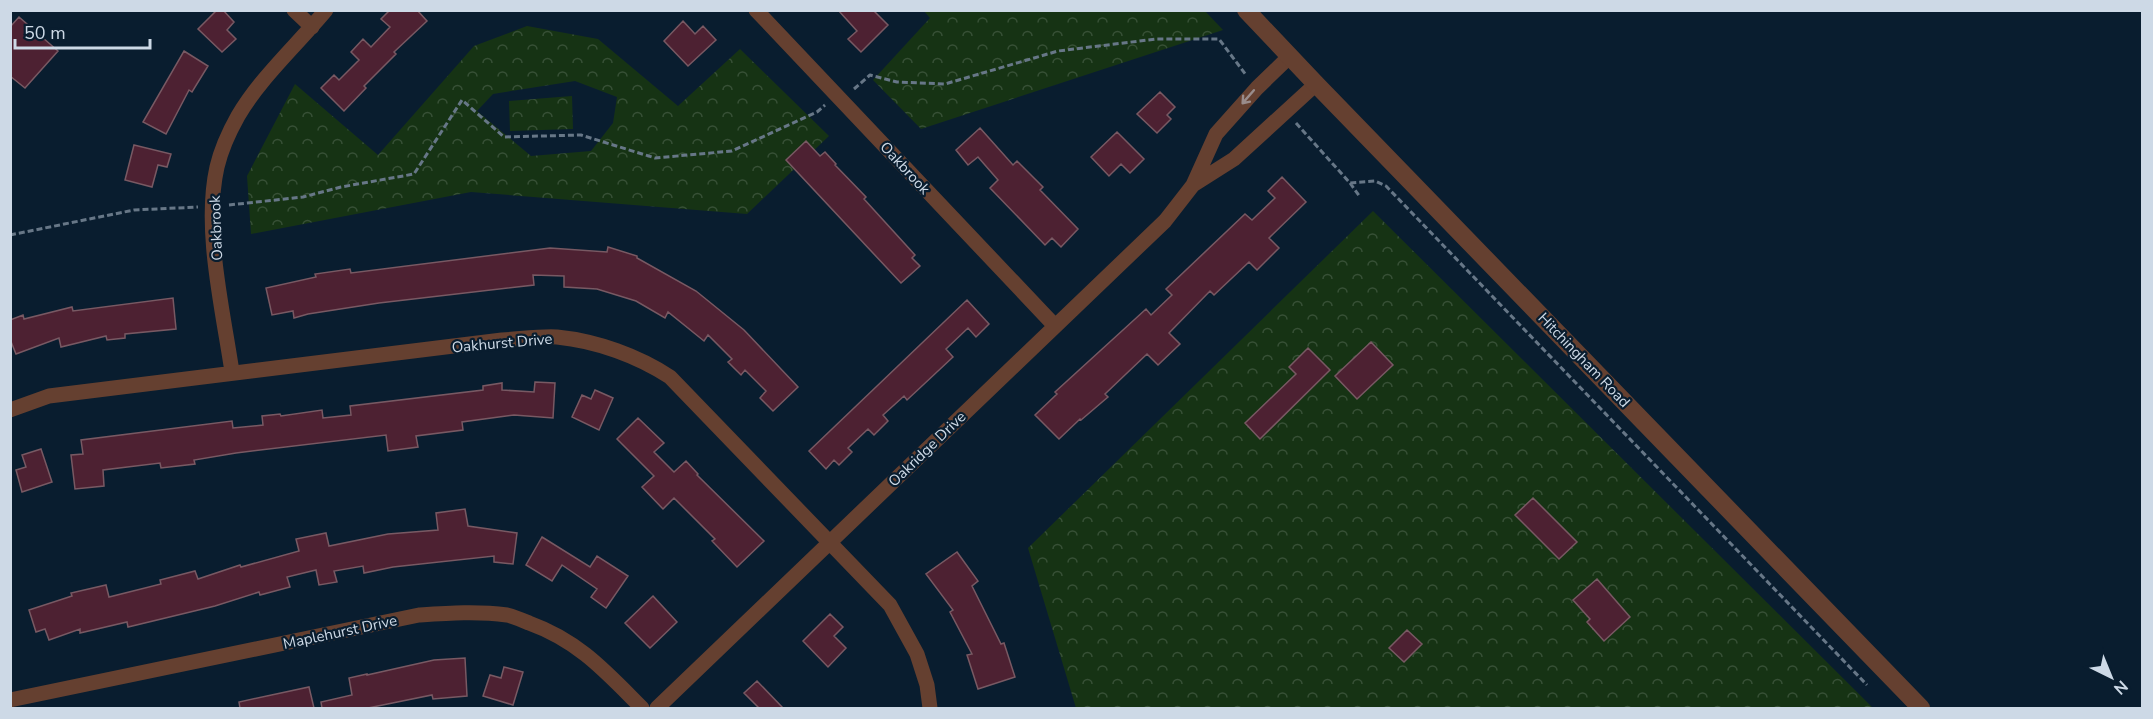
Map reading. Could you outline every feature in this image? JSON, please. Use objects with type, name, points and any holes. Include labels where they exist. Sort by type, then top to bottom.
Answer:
[{"type":"street","points":[[294,10],[312,27]]},
{"type":"street","name":"Oakbrook","points":[[232,372],[216,258],[213,206],[217,167],[239,115],[264,80],[326,10]]},
{"type":"street","name":"Oakbrook","points":[[756,10],[1055,326]]},
{"type":"street","name":"Hitchingham Road","points":[[1246,10],[1921,708]]},
{"type":"street","name":"Oakridge Drive","points":[[657,708],[1165,221],[1193,185],[1216,134],[1257,88],[1290,56]]},
{"type":"street","name":"Oakridge Drive","points":[[1193,185],[1234,159],[1316,84]]},
{"type":"street","name":"Oakhurst Drive","points":[[10,410],[49,396],[502,340],[556,337],[591,343],[651,364],[670,377],[890,605],[917,654],[927,685],[930,708]]},
{"type":"street","name":"Maplehurst Drive","points":[[10,700],[419,615],[470,612],[509,616],[541,627],[574,644],[599,665],[642,708]]},
{"type":"path","points":[[10,235],[134,210],[213,206],[303,197],[341,187],[414,174],[462,100],[504,137],[581,135],[655,158],[732,151],[817,112],[826,104],[851,92],[870,75],[897,82],[945,84],[1058,51],[1156,39],[1219,39],[1257,88]]},
{"type":"path","points":[[1284,112],[1316,144],[1360,197]]},
{"type":"path","points":[[1350,183],[1375,181],[1386,186],[1867,685]]},
{"type":"green space","points":[[924,11],[1205,11],[1223,30],[921,129],[873,80],[930,18]]},
{"type":"green space","points":[[527,26],[598,39],[678,106],[740,49],[829,136],[747,214],[471,192],[251,234],[247,176],[295,84],[378,155],[474,46]],"holes":[[[575,81],[617,97],[613,123],[591,151],[531,156],[477,111],[493,94]]]},
{"type":"green space","points":[[572,96],[573,129],[510,131],[509,101]]},
{"type":"green space","points":[[1373,211],[1873,708],[1076,708],[1028,548]]},
{"type":"building","points":[[217,10],[223,10],[234,22],[227,30],[236,39],[222,52],[198,29]]},
{"type":"building","points":[[390,10],[417,10],[427,21],[394,52],[396,54],[364,86],[366,88],[344,111],[321,88],[334,75],[339,80],[359,60],[351,52],[363,39],[371,47],[390,27],[381,19]]},
{"type":"building","points":[[838,10],[873,10],[888,25],[861,52],[848,39],[857,31]]},
{"type":"building","points":[[19,17],[58,51],[25,88],[10,76],[10,27]]},
{"type":"building","points":[[683,21],[695,34],[703,26],[716,40],[688,66],[664,41]]},
{"type":"building","points":[[184,51],[208,66],[192,92],[189,90],[166,134],[143,122]]},
{"type":"building","points":[[1160,92],[1175,107],[1167,115],[1171,119],[1157,133],[1137,114]]},
{"type":"building","points":[[980,128],[1013,165],[1017,161],[1043,187],[1040,190],[1078,229],[1061,247],[1052,238],[1045,245],[990,188],[998,180],[978,157],[968,165],[956,150]]},
{"type":"building","points":[[1117,132],[1144,159],[1130,173],[1121,164],[1109,176],[1091,157]]},
{"type":"building","points":[[806,141],[820,156],[825,152],[915,255],[912,258],[920,266],[901,283],[786,160]]},
{"type":"building","points":[[134,145],[171,154],[167,167],[158,165],[152,187],[125,180]]},
{"type":"building","points":[[1282,177],[1306,202],[1269,238],[1279,248],[1257,270],[1249,262],[1214,295],[1210,291],[1169,333],[1180,344],[1158,365],[1147,354],[1105,394],[1108,397],[1059,439],[1035,415],[1057,394],[1055,392],[1146,309],[1151,315],[1172,295],[1166,289],[1245,214],[1252,220],[1275,198],[1268,191]]},
{"type":"building","points":[[608,247],[637,256],[696,291],[744,330],[798,387],[773,411],[760,398],[766,391],[745,370],[741,375],[728,362],[732,359],[708,335],[704,341],[668,312],[665,318],[636,301],[597,289],[564,287],[564,276],[533,275],[534,285],[379,303],[294,318],[293,311],[272,315],[266,288],[316,277],[315,274],[350,269],[351,273],[550,248],[607,252]]},
{"type":"building","points":[[173,298],[176,329],[125,334],[125,338],[107,340],[106,336],[61,347],[59,338],[16,354],[10,339],[10,320],[23,315],[24,319],[72,307],[73,311]]},
{"type":"building","points":[[967,300],[989,324],[976,337],[968,328],[946,349],[953,357],[907,400],[904,396],[883,415],[888,421],[874,435],[868,429],[848,448],[852,452],[839,465],[834,460],[826,469],[809,451]]},
{"type":"building","points":[[1371,342],[1393,365],[1357,399],[1335,376]]},
{"type":"building","points":[[1308,348],[1330,370],[1260,439],[1245,423],[1296,374],[1289,367]]},
{"type":"building","points":[[535,382],[555,383],[553,418],[514,415],[462,422],[463,430],[416,436],[418,447],[388,451],[386,435],[236,453],[194,460],[195,464],[161,468],[160,463],[103,470],[104,486],[75,489],[71,455],[83,454],[81,440],[232,421],[233,428],[263,425],[262,416],[280,414],[281,416],[322,410],[323,418],[351,415],[350,406],[483,390],[483,386],[502,383],[502,390],[534,392]]},
{"type":"building","points":[[595,390],[613,398],[599,430],[572,417],[582,395],[591,399]]},
{"type":"building","points":[[638,418],[664,443],[654,452],[674,472],[686,461],[697,475],[764,541],[737,567],[712,541],[715,539],[674,498],[663,509],[642,487],[654,476],[617,439]]},
{"type":"building","points":[[41,449],[52,482],[22,492],[16,470],[26,467],[22,455]]},
{"type":"building","points":[[1533,498],[1577,542],[1559,559],[1515,515]]},
{"type":"building","points":[[465,509],[468,526],[517,533],[513,564],[494,562],[494,556],[393,567],[364,573],[363,566],[334,571],[337,582],[319,585],[316,570],[287,577],[290,587],[260,595],[259,592],[215,606],[128,627],[127,622],[80,633],[80,629],[49,640],[45,629],[36,632],[29,610],[72,596],[71,593],[106,585],[109,597],[161,584],[160,580],[195,571],[198,579],[240,565],[241,567],[299,551],[296,539],[326,533],[329,546],[388,534],[438,530],[436,513]]},
{"type":"building","points":[[542,537],[590,567],[597,556],[628,576],[606,608],[591,597],[597,589],[562,565],[552,581],[526,565]]},
{"type":"building","points":[[957,552],[978,581],[972,586],[1001,644],[1004,643],[1015,677],[978,689],[967,655],[972,654],[950,612],[953,610],[926,574]]},
{"type":"building","points":[[1597,579],[1630,617],[1604,641],[1587,622],[1590,619],[1573,600]]},
{"type":"building","points":[[653,596],[677,622],[650,648],[625,623]]},
{"type":"building","points":[[830,614],[843,627],[834,636],[846,648],[828,667],[803,641]]},
{"type":"building","points":[[1407,630],[1422,644],[1404,662],[1389,648]]},
{"type":"building","points":[[465,658],[467,696],[433,699],[432,695],[368,708],[322,708],[321,702],[352,695],[349,678],[434,660]]},
{"type":"building","points":[[504,667],[523,672],[513,705],[483,696],[490,675],[501,678]]},
{"type":"building","points":[[757,681],[783,708],[759,708],[744,693]]},
{"type":"building","points":[[309,687],[314,708],[240,708],[239,702]]}]
